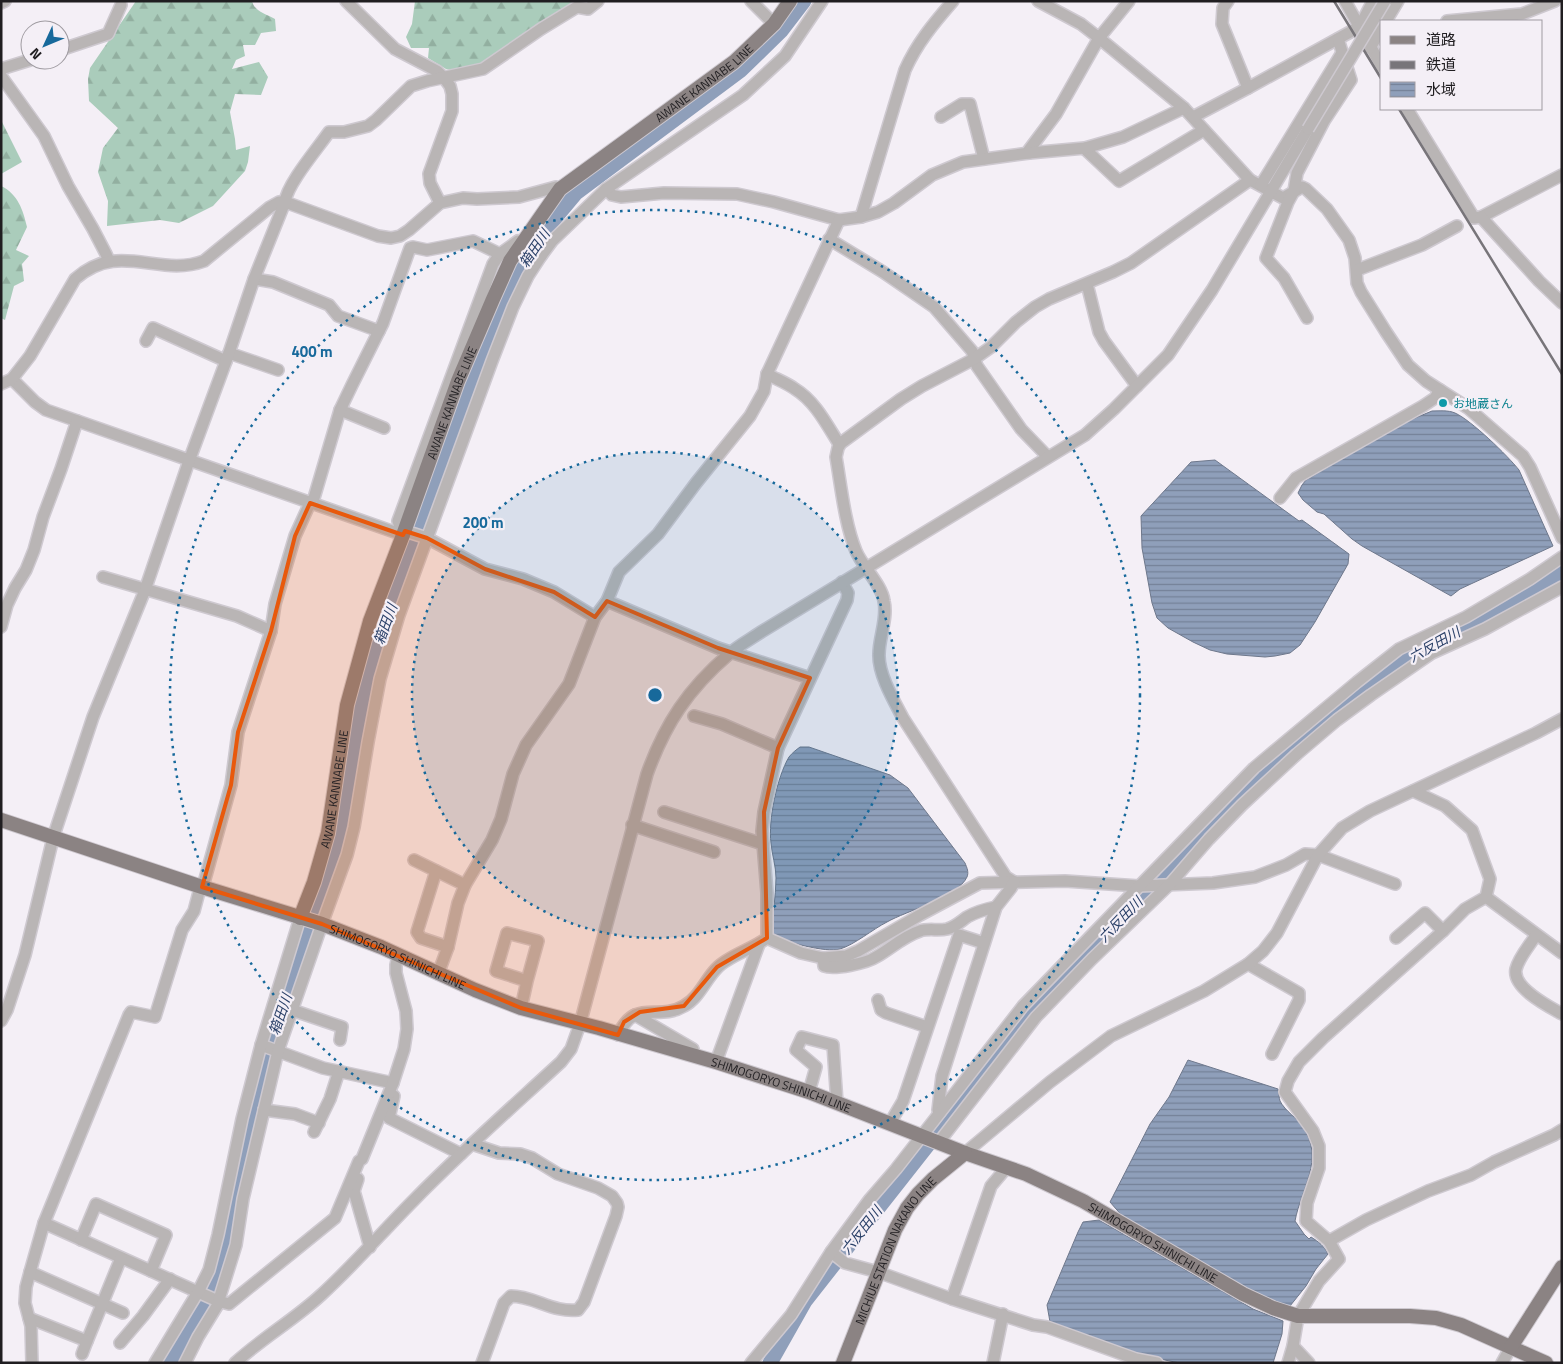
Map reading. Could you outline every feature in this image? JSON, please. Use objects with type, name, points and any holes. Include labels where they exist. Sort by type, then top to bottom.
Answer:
[{"type":"main road","name":"AWANE KANNABE LINE","points":[[311,921],[314,882],[328,833],[348,704],[370,621],[404,533],[458,381],[510,261],[560,189],[734,62],[774,24],[790,1]]},
{"type":"main road","name":"SHIMOGORYO SHINICHI LINE","points":[[1,820],[311,921],[381,947],[438,974],[521,1008],[716,1062],[809,1092],[1005,1166],[1056,1187],[1083,1201],[1243,1294],[1273,1308],[1298,1316],[1410,1316],[1436,1318],[1460,1325],[1546,1363]]},
{"type":"main road","name":"MICHIUE STATION NAKANO LINE","points":[[843,1363],[895,1230],[907,1208],[933,1178],[965,1152]]},
{"type":"main road","points":[[1511,1347],[1562,1267]]},
{"type":"street","points":[[1,3],[5,1]]},
{"type":"street","points":[[346,1],[395,49],[437,71],[444,78],[452,94],[452,110],[429,174],[430,183],[440,203]]},
{"type":"street","points":[[1,1021],[7,1010],[26,956],[53,838],[94,717],[145,590],[189,461],[286,195],[330,132],[344,132],[368,126],[411,86],[483,69],[577,7],[588,9],[598,1]]},
{"type":"street","points":[[751,1],[774,24]]},
{"type":"street","points":[[155,1363],[198,1292],[209,1270],[261,1045],[311,921],[347,855],[354,827],[380,679],[399,615],[492,361],[513,307],[528,276],[552,241],[606,189],[743,95],[785,56],[822,1]]},
{"type":"street","points":[[861,217],[910,58],[926,33],[953,1]]},
{"type":"street","points":[[1028,153],[1056,114],[1099,38],[1129,1]]},
{"type":"street","points":[[1228,1],[1223,8],[1222,24],[1248,88]]},
{"type":"street","points":[[1345,1],[1380,64]]},
{"type":"street","points":[[606,189],[612,195],[621,197],[664,193],[737,194],[839,220],[861,217],[878,212],[894,204],[932,175],[962,162],[1085,148],[1123,137],[1189,113],[1248,88],[1360,26],[1373,1]]},
{"type":"street","points":[[1014,882],[1006,877],[903,718],[890,694],[880,666],[879,655],[885,607],[884,598],[857,554],[851,539],[836,457],[840,444],[901,399],[974,359],[991,347],[1035,306],[1114,272],[1261,186],[1308,129],[1385,1]]},
{"type":"street","points":[[1387,20],[1398,1]]},
{"type":"street","points":[[1458,20],[1522,14],[1555,1]]},
{"type":"street","points":[[1042,2],[1081,24],[1189,113],[1261,186],[1283,198],[1302,187],[1327,209],[1349,240],[1355,258],[1357,283],[1386,332],[1408,364],[1426,381],[1468,408],[1523,456],[1530,467],[1562,538]]},
{"type":"street","points":[[70,47],[108,34],[121,4]]},
{"type":"street","points":[[1370,48],[1380,31]]},
{"type":"street","points":[[1307,318],[1284,278],[1266,258],[1294,191],[1297,173],[1324,121],[1351,80],[1338,39]]},
{"type":"street","points":[[235,1363],[321,1295],[414,1200],[561,1062],[571,1049],[580,1024],[647,774],[656,748],[685,699],[731,652],[842,582],[1085,435],[1114,409],[1168,355],[1212,290],[1261,186],[1342,53]]},
{"type":"street","points":[[1,70],[20,63]]},
{"type":"street","points":[[1,76],[44,136],[68,186],[109,261]]},
{"type":"street","points":[[942,117],[962,104],[970,104],[984,159]]},
{"type":"street","points":[[1409,110],[1474,218],[1481,217],[1562,175]]},
{"type":"street","points":[[1085,148],[1119,181],[1204,130]]},
{"type":"street","points":[[32,1363],[30,1326],[25,1303],[26,1287],[44,1223],[129,1015],[131,1012],[155,1017],[182,930],[194,911],[199,892],[205,880],[231,785],[238,732],[271,631],[275,604],[295,536],[314,498],[340,410],[383,323],[409,230],[440,203],[462,198],[519,197],[556,187],[560,189]]},
{"type":"street","points":[[1,384],[12,379],[30,356],[75,279],[81,274],[109,261],[129,260],[191,266],[204,261],[270,207],[279,202],[285,202],[413,247],[427,250],[473,241],[500,254]]},
{"type":"street","points":[[1481,217],[1539,281],[1562,303]]},
{"type":"street","points":[[438,974],[448,946],[458,903],[465,885],[492,840],[501,819],[513,774],[526,745],[569,684],[595,617],[606,602],[619,572],[658,534],[750,416],[764,391],[767,374],[839,220]]},
{"type":"street","points":[[1357,270],[1422,245],[1457,226]]},
{"type":"street","points":[[830,239],[934,307],[972,351],[977,366],[1021,429],[1048,457]]},
{"type":"street","points":[[404,533],[398,521],[493,264],[500,254],[518,241],[541,256]]},
{"type":"street","points":[[254,280],[273,282],[329,305],[338,316],[379,331]]},
{"type":"street","points":[[1087,284],[1099,332],[1136,386]]},
{"type":"street","points":[[146,341],[153,328],[228,357],[278,370]]},
{"type":"street","points":[[767,374],[796,389],[807,398],[840,444]]},
{"type":"street","points":[[12,379],[46,410],[310,503],[404,533],[427,538],[486,568],[523,579],[554,592],[595,617]]},
{"type":"street","points":[[1280,498],[1296,478],[1423,406],[1435,398],[1440,390]]},
{"type":"street","points":[[340,410],[384,428]]},
{"type":"street","points":[[1,626],[7,605],[26,570],[34,550],[42,517],[77,421]]},
{"type":"street","points":[[931,1139],[940,1112],[1023,1006],[1142,886],[1254,768],[1357,682],[1400,649],[1466,617],[1562,558]]},
{"type":"street","points":[[103,577],[237,616],[271,631]]},
{"type":"street","points":[[716,1062],[763,941],[767,893],[762,831],[764,812],[778,748],[847,600],[848,593],[842,582]]},
{"type":"street","points":[[751,1363],[791,1315],[831,1252],[1036,1018],[1168,884],[1242,805],[1336,720],[1371,695],[1432,654],[1485,629],[1562,587]]},
{"type":"street","points":[[606,602],[731,652],[810,678]]},
{"type":"street","points":[[694,716],[722,724],[778,748]]},
{"type":"street","points":[[965,1152],[1050,1082],[1111,1036],[1204,990],[1248,964],[1263,951],[1277,933],[1318,855],[1342,828],[1370,811],[1561,721]]},
{"type":"street","points":[[1413,791],[1444,806],[1472,830],[1490,879],[1486,898]]},
{"type":"street","points":[[664,812],[763,844]]},
{"type":"street","points":[[632,825],[714,852]]},
{"type":"street","points":[[618,1035],[624,1022],[640,1012],[672,1011],[684,1006],[700,991],[717,967],[763,941],[823,958],[846,956],[980,883],[1065,882],[1142,886],[1213,883],[1254,877],[1286,865],[1305,854],[1318,855],[1395,884]]},
{"type":"street","points":[[414,860],[465,885]]},
{"type":"street","points":[[436,871],[417,932],[421,938],[448,946]]},
{"type":"street","points":[[940,1112],[938,1110],[942,1076],[984,943],[996,907],[1012,888],[1014,882]]},
{"type":"street","points":[[1288,1363],[1298,1316],[1319,1281],[1340,1259],[1329,1241],[1306,1221],[1307,1203],[1319,1168],[1320,1146],[1313,1131],[1285,1092],[1288,1081],[1298,1062],[1323,1038],[1465,909],[1486,898]]},
{"type":"street","points":[[1486,898],[1562,953]]},
{"type":"street","points":[[823,958],[824,966],[828,968],[874,959],[919,931],[945,929],[955,926],[980,911],[996,907]]},
{"type":"street","points":[[1396,938],[1424,913],[1443,931]]},
{"type":"street","points":[[185,1363],[218,1301],[236,1245],[243,1199],[278,1051],[292,1010],[311,921]]},
{"type":"street","points":[[521,1008],[538,941],[507,933],[496,972],[527,980]]},
{"type":"street","points":[[890,1123],[904,1101],[959,935],[984,943]]},
{"type":"street","points":[[1536,935],[1518,963],[1516,978],[1528,992],[1562,1014]]},
{"type":"street","points":[[44,1223],[218,1301],[230,1304],[335,1218],[359,1161],[362,1159],[394,1080],[404,1049],[408,1022],[396,973],[398,956]]},
{"type":"street","points":[[1248,964],[1299,993],[1299,1000],[1272,1054]]},
{"type":"street","points":[[878,1000],[881,1010],[886,1014],[927,1027]]},
{"type":"street","points":[[292,1010],[342,1028],[340,1040]]},
{"type":"street","points":[[635,1015],[693,1049],[694,1056]]},
{"type":"street","points":[[809,1092],[816,1067],[796,1050],[802,1037],[833,1045],[837,1103]]},
{"type":"street","points":[[261,1045],[323,1068],[394,1080],[398,1079],[389,1118],[461,1154]]},
{"type":"street","points":[[264,1110],[295,1114],[316,1128],[330,1099],[339,1071]]},
{"type":"street","points":[[1329,1241],[1401,1203],[1471,1175],[1494,1162],[1559,1135]]},
{"type":"street","points":[[472,1144],[499,1153],[520,1154],[532,1158],[575,1182],[598,1188],[612,1196],[618,1207],[584,1302],[578,1310],[570,1311],[551,1308],[518,1296],[511,1296],[504,1303],[482,1363]]},
{"type":"street","points":[[362,1159],[364,1162],[354,1191],[370,1247]]},
{"type":"street","points":[[952,1299],[990,1186],[1002,1173],[1005,1166]]},
{"type":"street","points":[[226,1195],[243,1199]]},
{"type":"street","points":[[81,1240],[96,1204],[157,1231],[166,1235],[151,1271]]},
{"type":"street","points":[[831,1252],[845,1263],[878,1272],[952,1299],[1033,1325],[1047,1327],[1135,1361],[1157,1363]]},
{"type":"street","points":[[82,1354],[121,1258]]},
{"type":"street","points":[[30,1272],[123,1313]]},
{"type":"street","points":[[120,1343],[143,1316],[170,1278]]},
{"type":"street","points":[[993,1363],[1003,1314]]},
{"type":"street","points":[[29,1318],[87,1341]]},
{"type":"street","points":[[1293,1346],[1309,1363]]},
{"type":"street","points":[[1502,1363],[1511,1347]]},
{"type":"highlighted area","points":[[310,503],[403,535],[405,531],[427,538],[485,569],[554,592],[595,617],[607,601],[718,648],[810,678],[778,748],[764,812],[767,938],[717,967],[684,1006],[640,1012],[624,1022],[618,1035],[521,1008],[322,924],[202,887],[231,785],[238,732],[271,631],[295,536]]},
{"type":"green space","points":[[136,1],[252,1],[258,10],[275,19],[276,31],[261,33],[255,45],[243,45],[245,56],[236,60],[232,69],[259,62],[268,77],[261,95],[235,94],[230,112],[236,150],[250,146],[245,171],[213,206],[179,223],[160,220],[107,226],[108,201],[98,172],[103,148],[118,128],[89,101],[88,79],[90,68]]},
{"type":"green space","points":[[415,1],[578,1],[481,66],[456,71],[446,69],[428,58],[429,48],[411,48],[406,37],[412,24]]},
{"type":"green space","points":[[1,120],[22,162],[1,174]]},
{"type":"green space","points":[[1,186],[12,193],[21,209],[27,227],[16,250],[29,256],[22,264],[24,281],[14,286],[5,320],[1,318]]},
{"type":"water","points":[[1432,411],[1450,411],[1462,417],[1489,439],[1514,464],[1519,470],[1553,546],[1460,589],[1451,596],[1362,546],[1324,514],[1317,512],[1298,493],[1306,480],[1403,423]]},
{"type":"water","points":[[1215,460],[1299,521],[1302,520],[1349,554],[1348,564],[1315,622],[1300,645],[1290,653],[1265,657],[1227,654],[1210,650],[1168,628],[1157,618],[1152,603],[1142,548],[1141,516],[1191,462]]},
{"type":"water","points":[[800,747],[809,747],[890,775],[908,788],[965,863],[968,875],[962,884],[943,897],[887,922],[840,949],[834,950],[806,946],[772,935],[776,878],[770,834],[772,811],[777,787],[785,766],[790,756]]},
{"type":"water","points":[[1188,1060],[1278,1089],[1282,1105],[1303,1127],[1309,1139],[1312,1163],[1295,1221],[1309,1239],[1311,1237],[1319,1242],[1328,1254],[1290,1306],[1272,1302],[1123,1217],[1110,1202],[1150,1124],[1169,1097]]},
{"type":"water","points":[[1099,1220],[1253,1309],[1283,1321],[1282,1334],[1273,1363],[1180,1363],[1134,1354],[1050,1322],[1047,1305],[1078,1232],[1083,1222]]},
{"type":"waterway","name":"箱田川","points":[[169,1363],[205,1303],[222,1265],[271,1041],[344,822],[361,710],[375,650],[506,291],[535,242],[576,193],[741,70],[781,31],[804,1]]},
{"type":"waterway","name":"六反田川","points":[[770,1363],[805,1301],[1023,1024],[1109,930],[1276,758],[1420,648],[1486,616],[1562,572]]},
{"type":"railway","points":[[1334,1],[1380,77]]},
{"type":"railway","points":[[1400,110],[1562,374]]},
{"type":"place","name":"お地蔵さん","points":[[1443,403]]}]
